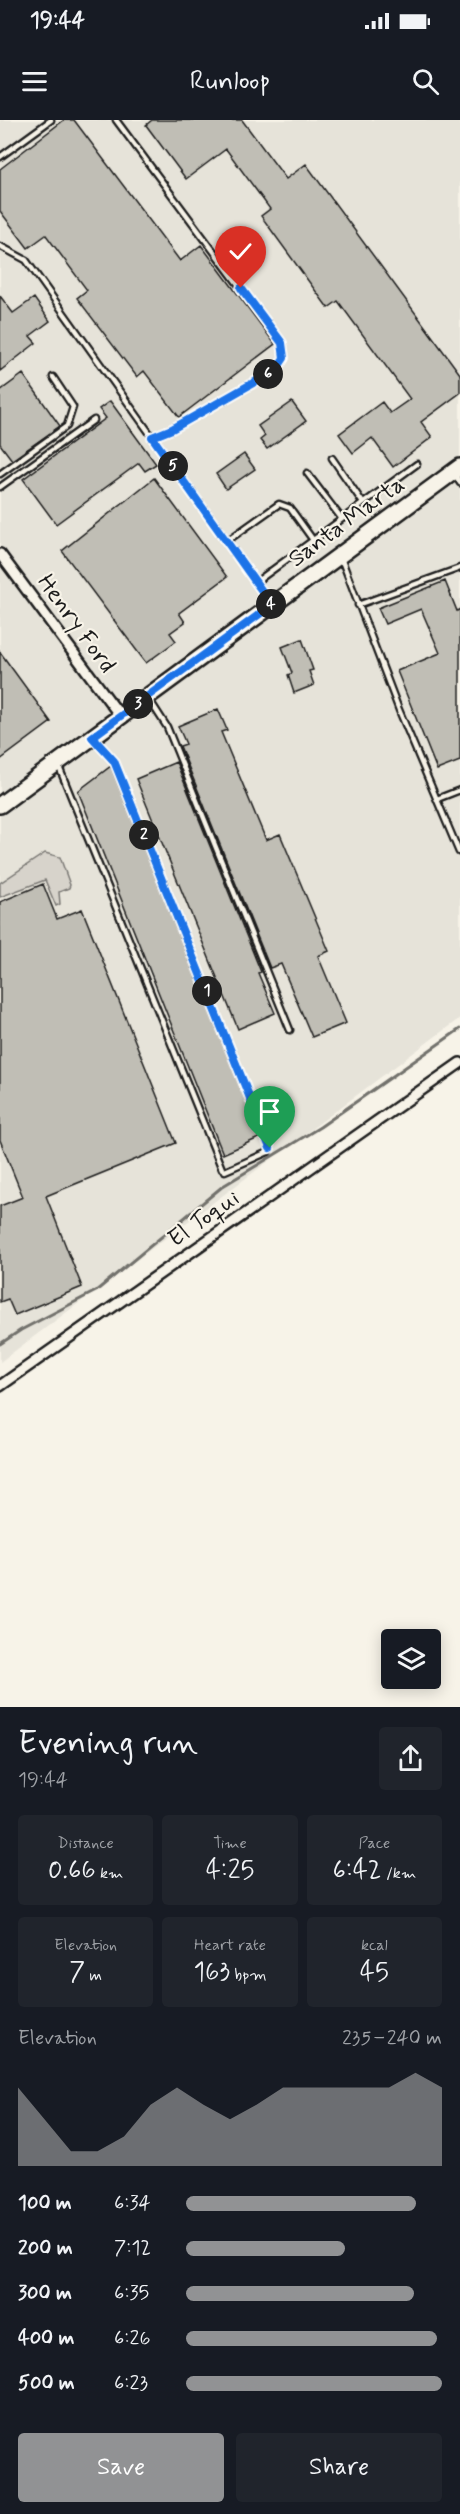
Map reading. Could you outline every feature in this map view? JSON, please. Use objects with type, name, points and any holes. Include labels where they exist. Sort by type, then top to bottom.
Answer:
[{"type":"main road","name":"Santa Marta","points":[[0,805],[341,555],[458,474]]},
{"type":"street","name":"Henry Ford","points":[[0,554],[121,717]]},
{"type":"street","name":"El Toqui","points":[[0,1386],[460,1063]]},
{"type":"lane","points":[[0,157],[51,120]]},
{"type":"lane","points":[[116,120],[282,343],[284,358],[276,370],[172,429],[152,437]]},
{"type":"lane","points":[[0,246],[26,261],[272,605]]},
{"type":"lane","points":[[0,474],[68,426],[73,408],[53,377]]},
{"type":"lane","points":[[0,487],[94,420]]},
{"type":"lane","points":[[332,458],[363,503]]},
{"type":"lane","points":[[256,582],[417,464]]},
{"type":"lane","points":[[308,473],[342,519]]},
{"type":"lane","points":[[227,541],[279,504],[290,508],[313,540]]},
{"type":"lane","points":[[341,555],[358,605],[459,852]]},
{"type":"lane","points":[[358,605],[460,568]]},
{"type":"lane","points":[[148,697],[167,727],[290,1030]]},
{"type":"lane","points":[[58,763],[222,1169],[225,1172],[268,1152],[270,1148],[114,761],[92,737]]},
{"type":"lane","points":[[437,799],[460,790]]},
{"type":"shaded area","points":[[0,120],[460,120],[460,1018],[0,1362]]},
{"type":"shaded area","points":[[45,853],[60,857],[70,885],[69,888],[59,892],[60,904],[56,906],[45,880],[0,897],[0,883]]},
{"type":"building","points":[[64,120],[74,120],[180,261],[201,245],[275,344],[179,417],[144,371],[137,377],[77,298],[87,290],[46,235],[28,248],[0,211],[0,169]]},
{"type":"building","points":[[152,120],[242,120],[286,179],[306,164],[460,374],[460,393],[421,422],[432,437],[393,467],[372,438],[353,453],[339,434],[382,402],[390,413],[410,399],[338,301],[328,308],[261,216],[270,209],[226,149],[186,179],[146,125]]},
{"type":"building","points":[[0,296],[13,313],[34,298],[50,321],[30,336],[36,343],[0,371]]},
{"type":"building","points":[[23,374],[60,426],[12,460],[0,444],[0,391]]},
{"type":"building","points":[[110,401],[156,464],[145,471],[139,463],[56,524],[23,479],[106,418],[99,409]]},
{"type":"building","points":[[292,402],[306,421],[267,449],[260,440],[265,436],[258,426]]},
{"type":"building","points":[[244,454],[255,469],[226,489],[216,474]]},
{"type":"building","points":[[154,478],[227,577],[179,613],[185,622],[170,633],[176,641],[146,663],[62,551]]},
{"type":"building","points":[[445,581],[457,611],[460,609],[460,761],[437,770],[397,671],[440,653],[421,609],[385,624],[378,608]]},
{"type":"building","points":[[302,639],[313,670],[309,671],[314,685],[294,693],[288,675],[292,673],[282,647]]},
{"type":"building","points":[[0,652],[51,722],[0,760]]},
{"type":"building","points":[[218,709],[227,730],[221,732],[266,840],[280,834],[329,951],[318,956],[346,1023],[312,1037],[281,964],[270,968],[180,746],[186,744],[178,726]]},
{"type":"building","points":[[176,762],[261,972],[258,973],[275,1013],[238,1029],[136,779]]},
{"type":"building","points":[[111,766],[261,1137],[223,1154],[78,791]]},
{"type":"building","points":[[43,884],[57,919],[82,909],[176,1143],[46,1196],[82,1287],[15,1315],[8,1299],[0,1302],[0,1206],[23,1197],[0,1140],[0,902]]},
{"type":"waterway","points":[[0,1344],[21,1330],[96,1291],[223,1186],[320,1127],[460,1029]]},
{"type":"route","points":[[241,288],[282,343],[284,358],[276,370],[172,429],[152,437],[272,605],[92,737],[114,761],[270,1148]]}]
